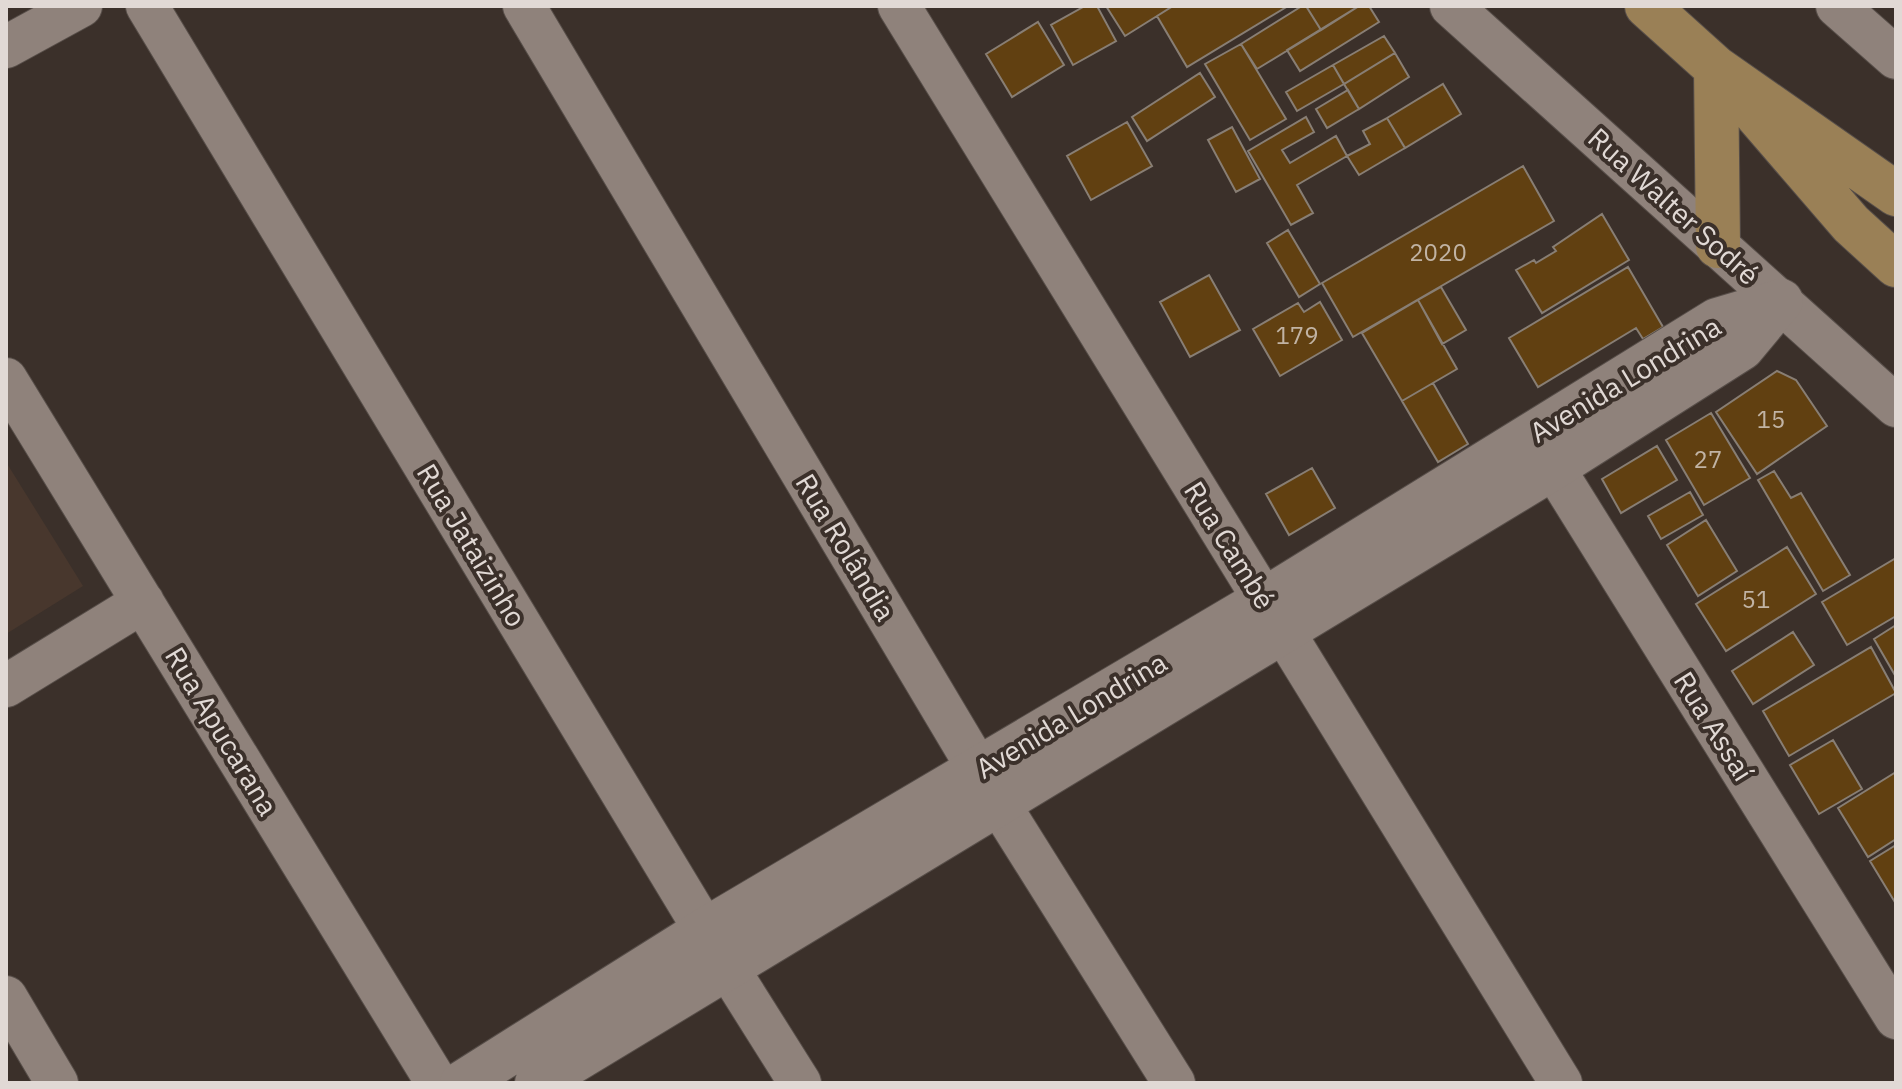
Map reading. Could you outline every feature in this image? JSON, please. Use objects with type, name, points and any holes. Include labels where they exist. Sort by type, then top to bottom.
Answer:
[{"type":"main road","points":[[1647,6],[1716,68],[1896,194]]},
{"type":"main road","points":[[1716,68],[1718,246]]},
{"type":"main road","points":[[1716,68],[1851,224],[1896,265]]},
{"type":"street","points":[[6,47],[81,6]]},
{"type":"street","name":"Rua Jataizinho","points":[[147,6],[800,1083]]},
{"type":"street","name":"Rua Rolândia","points":[[524,6],[989,787],[1174,1083]]},
{"type":"street","name":"Rua Cambé","points":[[899,6],[1561,1083]]},
{"type":"street","name":"Rua Walter Sodré","points":[[1451,6],[1896,406]]},
{"type":"street","points":[[1837,6],[1896,58]]},
{"type":"street","name":"Avenida Londrina","points":[[537,1083],[727,967],[989,787],[1543,451],[1717,320],[1781,301]]},
{"type":"street","name":"Rua Apucarana","points":[[6,379],[437,1083]]},
{"type":"street","name":"Rua Assaí","points":[[1543,451],[1896,1018]]},
{"type":"street","points":[[6,686],[143,602]]},
{"type":"street","name":"Avenida Londrina","points":[[462,1083],[705,930],[989,787]]},
{"type":"street","points":[[6,997],[57,1083]]},
{"type":"shaded area","points":[[6,462],[83,586],[6,634]]},
{"type":"building","points":[[1085,6],[1097,6],[1116,41],[1073,65],[1051,25]]},
{"type":"building","points":[[1106,6],[1173,6],[1125,36]]},
{"type":"building","points":[[1173,6],[1288,6],[1187,67],[1157,16]]},
{"type":"building","points":[[1306,6],[1321,30],[1257,69],[1241,44]]},
{"type":"building","points":[[1306,6],[1359,6],[1321,30]]},
{"type":"building","points":[[1359,6],[1369,6],[1379,22],[1300,71],[1287,50]]},
{"type":"building","points":[[1038,22],[1064,65],[1012,97],[986,54]]},
{"type":"building","points":[[1384,36],[1395,53],[1344,84],[1333,65]]},
{"type":"building","points":[[1241,44],[1286,119],[1250,140],[1205,64]]},
{"type":"building","points":[[1395,53],[1409,77],[1359,109],[1344,84]]},
{"type":"building","points":[[1333,65],[1344,84],[1297,111],[1286,92]]},
{"type":"building","points":[[1200,73],[1215,97],[1147,141],[1132,117]]},
{"type":"building","points":[[1443,84],[1461,114],[1405,148],[1387,118]]},
{"type":"building","points":[[1348,90],[1359,109],[1327,128],[1316,109]]},
{"type":"building","points":[[1306,117],[1314,132],[1282,150],[1290,163],[1336,136],[1347,156],[1297,185],[1313,213],[1291,225],[1248,151]]},
{"type":"building","points":[[1387,118],[1405,148],[1359,175],[1347,156],[1370,144],[1363,131]]},
{"type":"building","points":[[1127,122],[1152,166],[1091,200],[1067,156]]},
{"type":"building","points":[[1232,127],[1260,179],[1236,192],[1208,140]]},
{"type":"building","points":[[1523,166],[1554,221],[1353,337],[1322,283]]},
{"type":"building","points":[[1602,214],[1629,260],[1542,313],[1516,270],[1556,251],[1553,247]]},
{"type":"building","points":[[1288,230],[1320,284],[1299,297],[1267,243]]},
{"type":"building","points":[[1628,267],[1663,327],[1643,339],[1636,328],[1538,387],[1509,338]]},
{"type":"building","points":[[1209,275],[1240,330],[1190,357],[1160,302]]},
{"type":"building","points":[[1441,287],[1466,330],[1442,344],[1418,300]]},
{"type":"building","points":[[1418,300],[1457,369],[1402,401],[1362,333]]},
{"type":"building","points":[[1320,302],[1342,340],[1280,376],[1253,329],[1298,303],[1304,312]]},
{"type":"building","points":[[1777,371],[1796,380],[1827,426],[1757,474],[1716,412]]},
{"type":"building","points":[[1433,383],[1468,444],[1438,462],[1402,401]]},
{"type":"building","points":[[1711,413],[1750,478],[1704,505],[1666,440]]},
{"type":"building","points":[[1657,446],[1677,480],[1621,513],[1602,479]]},
{"type":"building","points":[[1312,468],[1335,508],[1289,535],[1266,494]]},
{"type":"building","points":[[1774,471],[1791,498],[1801,493],[1850,575],[1823,591],[1758,480]]},
{"type":"building","points":[[1690,492],[1703,515],[1661,539],[1648,516]]},
{"type":"building","points":[[1706,520],[1737,571],[1698,596],[1667,545]]},
{"type":"building","points":[[1787,547],[1816,594],[1726,651],[1696,604]]},
{"type":"building","points":[[1896,558],[1896,616],[1847,645],[1822,602]]},
{"type":"building","points":[[1896,625],[1896,677],[1874,639]]},
{"type":"building","points":[[1793,632],[1814,665],[1753,704],[1732,671]]},
{"type":"building","points":[[1871,647],[1896,693],[1789,756],[1763,711]]},
{"type":"building","points":[[1833,740],[1862,789],[1819,814],[1790,765]]},
{"type":"building","points":[[1896,772],[1896,839],[1868,857],[1838,808]]},
{"type":"building","points":[[1896,845],[1896,904],[1870,861]]}]
